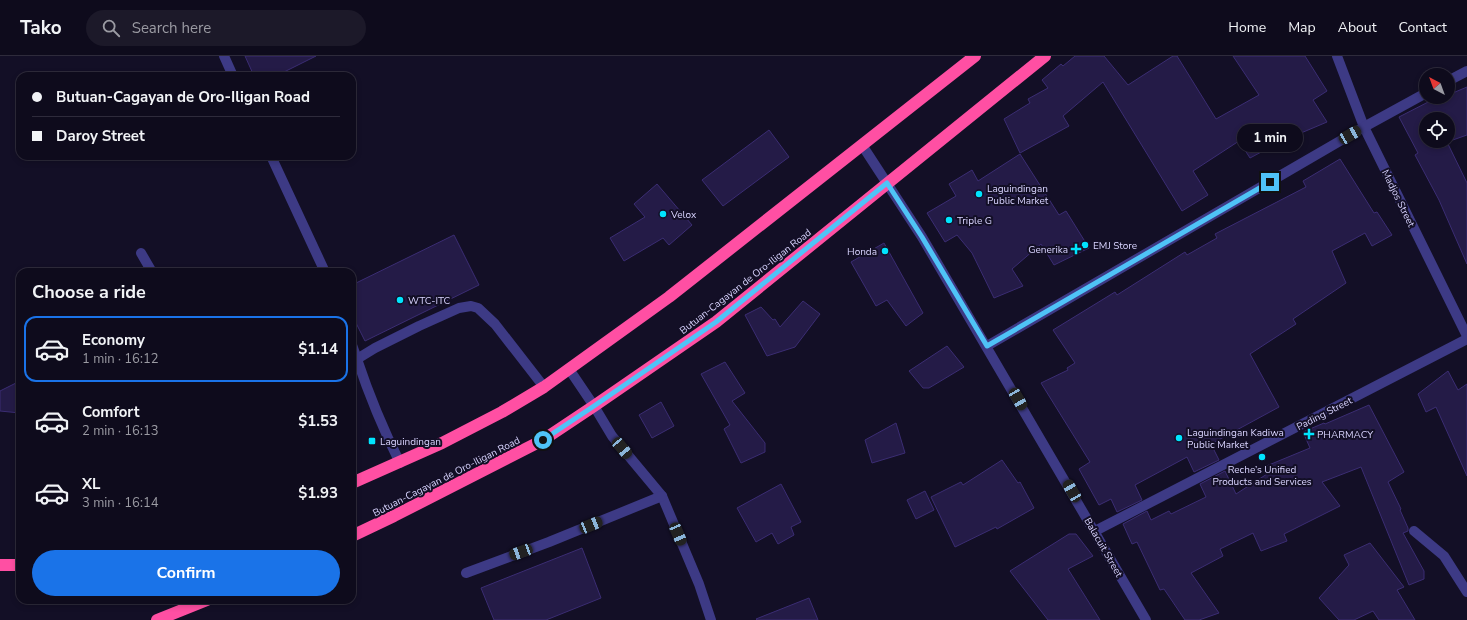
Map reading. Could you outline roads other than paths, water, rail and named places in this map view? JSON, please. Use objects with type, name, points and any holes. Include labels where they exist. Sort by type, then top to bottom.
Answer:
[{"type":"highway","points":[[356,481],[400,463],[502,412],[569,370],[669,297],[975,56]]},
{"type":"highway","name":"Butuan-Cagayan de Oro-Iligan Road","points":[[356,534],[543,440],[716,322],[1045,56]]},
{"type":"highway","points":[[0,565],[16,565]]},
{"type":"highway","points":[[157,620],[197,604]]},
{"type":"street","points":[[224,56],[231,72]]},
{"type":"street","name":"Madjos Street","points":[[1337,56],[1364,127],[1467,338]]},
{"type":"street","points":[[1455,77],[1467,71]]},
{"type":"street","points":[[987,346],[1364,127],[1419,97]]},
{"type":"street","name":"Balacuit Street","points":[[862,145],[922,237],[1146,620]]},
{"type":"street","points":[[272,160],[323,268]]},
{"type":"street","points":[[141,253],[150,268]]},
{"type":"street","points":[[400,463],[386,435],[357,359],[419,326],[460,308],[471,306],[478,308],[491,319],[544,387]]},
{"type":"street","name":"Pading Street","points":[[1095,531],[1467,338]]},
{"type":"street","points":[[569,370],[594,406],[612,436],[662,496],[699,584],[711,620]]},
{"type":"street","points":[[466,573],[549,542],[662,496]]},
{"type":"street","points":[[1414,531],[1444,556],[1467,592]]},
{"type":"place","name":"Laguindingan Public Market","points":[[979,194]]},
{"type":"place","name":"Velox","points":[[663,214]]},
{"type":"place","name":"Triple G","points":[[949,220]]},
{"type":"place","name":"EMJ Store","points":[[1085,245]]},
{"type":"place","name":"Generika","points":[[1076,249]]},
{"type":"place","name":"Honda","points":[[885,251]]},
{"type":"place","name":"WTC-ITC","points":[[400,300]]},
{"type":"place","name":"PHARMACY","points":[[1309,434]]},
{"type":"place","name":"Laguindingan Kadiwa Public Market","points":[[1179,438]]},
{"type":"place","name":"Laguindingan","points":[[372,441]]},
{"type":"place","name":"Reche’s Unified Products and Services","points":[[1262,457]]}]
